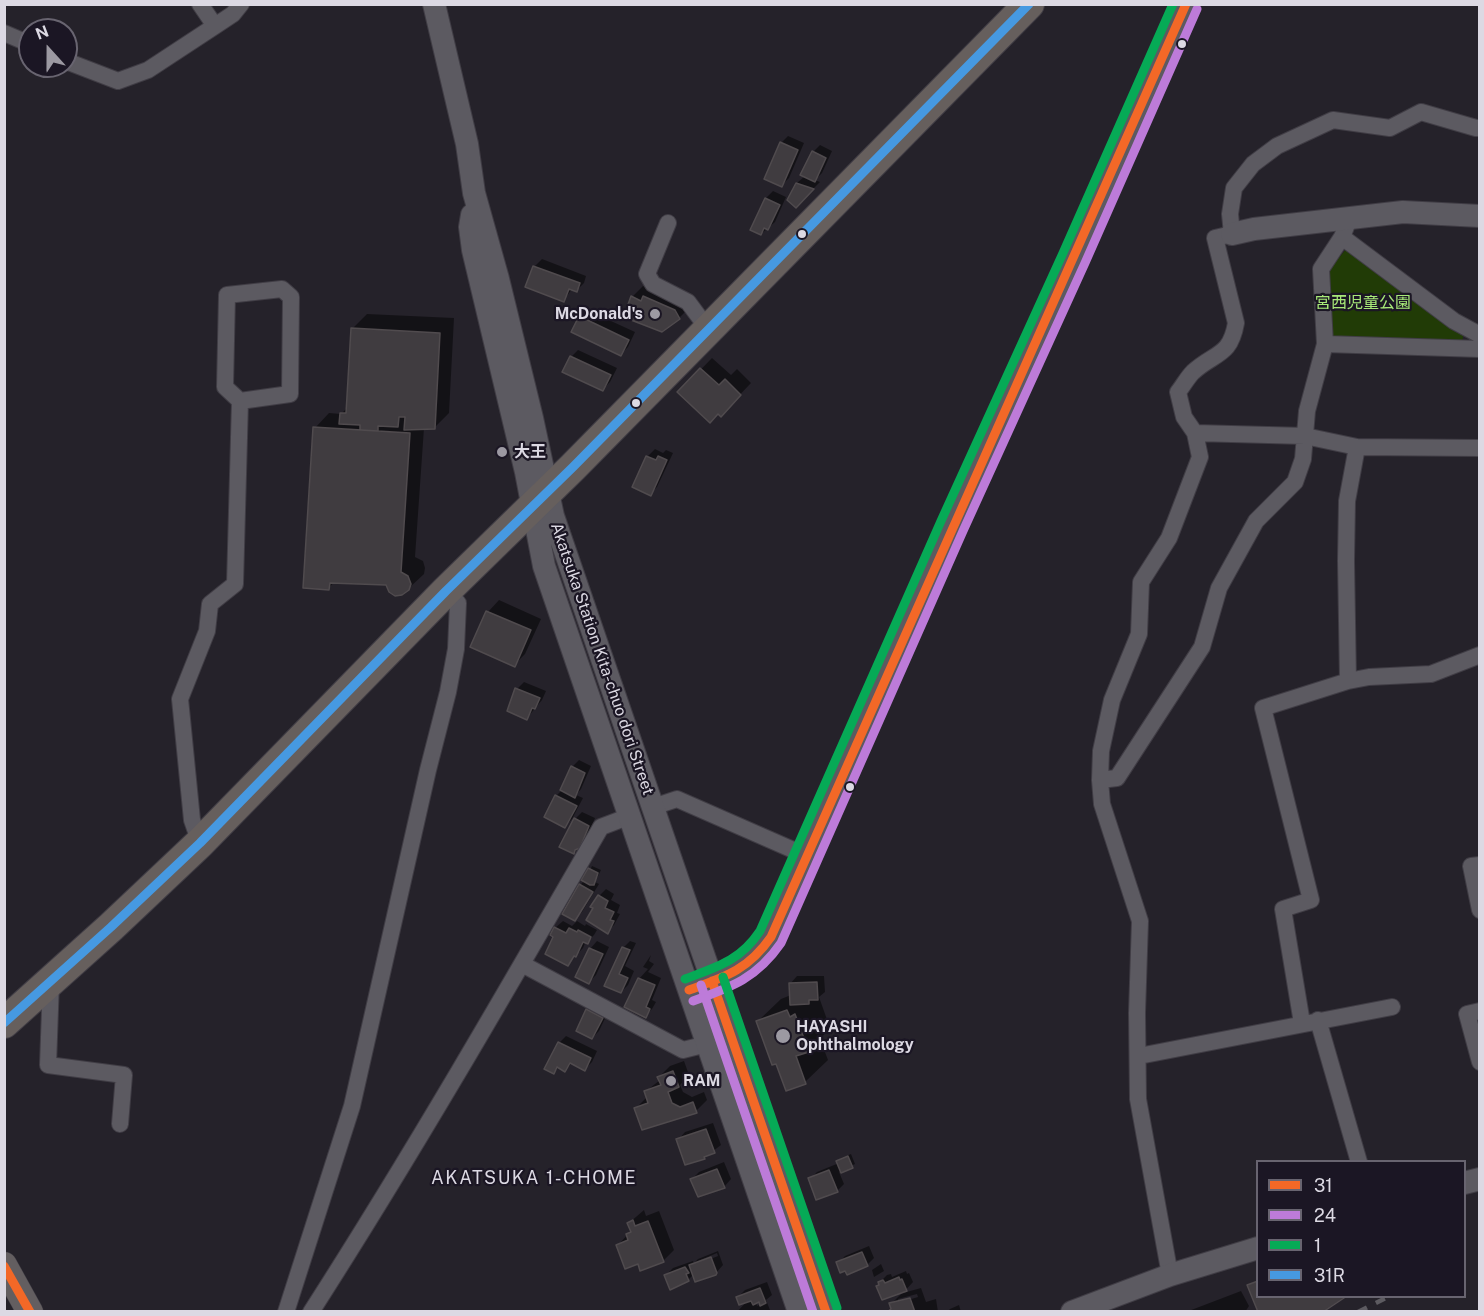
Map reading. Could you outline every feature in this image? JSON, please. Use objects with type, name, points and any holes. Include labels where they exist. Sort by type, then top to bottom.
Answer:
[{"type":"highway","points":[[4,1023],[200,843],[446,591],[1029,4]]},
{"type":"main road","points":[[4,1265],[30,1311]]},
{"type":"street","points":[[200,4],[215,26]]},
{"type":"street","points":[[78,66],[118,81],[148,70],[233,14],[241,4]]},
{"type":"street","name":"Akatsuka Station Kita-chuo dori Street","points":[[434,4],[467,144],[474,194],[471,226],[472,250],[539,499],[544,566],[799,1311]]},
{"type":"street","points":[[689,990],[742,970],[762,953],[771,937],[1186,4]]},
{"type":"street","points":[[4,33],[18,39]]},
{"type":"street","points":[[1232,234],[1230,214],[1234,188],[1253,164],[1277,146],[1333,120],[1389,128],[1421,112],[1479,128]]},
{"type":"street","points":[[1170,1275],[1138,1099],[1137,1012],[1140,921],[1102,804],[1101,751],[1112,700],[1139,634],[1141,582],[1169,538],[1200,457],[1195,433],[1184,417],[1178,392],[1193,372],[1225,350],[1234,336],[1236,322],[1215,238],[1254,229],[1345,228],[1403,212],[1479,216]]},
{"type":"street","points":[[668,223],[647,274],[653,284],[688,302],[708,329]]},
{"type":"street","points":[[1345,228],[1454,321],[1479,335]]},
{"type":"street","points":[[1100,780],[1117,778],[1202,647],[1220,588],[1256,521],[1295,482],[1303,459],[1307,411],[1325,344],[1321,269],[1345,228]]},
{"type":"street","points":[[282,289],[291,297],[290,394],[240,400],[225,387],[228,295],[282,289]]},
{"type":"street","points":[[1325,344],[1479,349]]},
{"type":"street","points":[[200,843],[192,820],[180,699],[207,631],[210,604],[235,584],[240,400]]},
{"type":"street","points":[[1195,433],[1305,436],[1357,447],[1479,448]]},
{"type":"street","points":[[1348,681],[1347,501],[1357,447]]},
{"type":"street","name":"Akatsuka Station Kita-chuo dori Street","points":[[539,499],[560,538],[826,1311]]},
{"type":"street","points":[[286,1311],[352,1106],[428,770],[448,692],[456,649],[458,603],[446,591]]},
{"type":"street","points":[[1359,1160],[1310,1022],[1283,909],[1311,900],[1263,708],[1348,681],[1369,677],[1431,674],[1479,655]]},
{"type":"street","points":[[607,749],[632,742]]},
{"type":"street","points":[[653,807],[677,799],[807,855]]},
{"type":"street","points":[[310,1311],[382,1200],[601,826],[630,816]]},
{"type":"street","points":[[1479,865],[1471,866],[1479,910]]},
{"type":"street","points":[[522,964],[683,1050],[707,1044]]},
{"type":"street","points":[[51,982],[48,1065],[124,1076],[120,1124]]},
{"type":"street","points":[[1139,1056],[1392,1007]]},
{"type":"street","points":[[1479,1011],[1467,1014],[1479,1062]]},
{"type":"street","points":[[1072,1311],[1170,1275],[1256,1248]]},
{"type":"green space","name":"宮西児童公園","points":[[1347,248],[1464,331],[1462,343],[1330,336],[1328,271]]},
{"type":"building","points":[[780,142],[798,150],[782,187],[764,179]]},
{"type":"building","points":[[812,151],[826,158],[815,182],[800,175]]},
{"type":"building","points":[[796,183],[814,189],[796,208],[787,200]]},
{"type":"building","points":[[765,198],[780,205],[768,230],[764,228],[761,235],[750,230]]},
{"type":"building","points":[[533,266],[580,283],[577,292],[569,289],[564,302],[525,287]]},
{"type":"building","points":[[631,296],[641,301],[643,296],[675,310],[680,319],[662,332],[631,320],[632,315],[625,313]]},
{"type":"building","points":[[579,316],[629,340],[621,356],[571,332]]},
{"type":"building","points":[[351,328],[440,333],[435,429],[404,430],[405,417],[399,417],[398,427],[378,426],[378,431],[360,430],[360,425],[339,424],[340,413],[346,413]]},
{"type":"building","points":[[570,356],[611,375],[603,391],[562,372]]},
{"type":"building","points":[[700,368],[719,385],[725,379],[741,395],[721,417],[718,414],[710,423],[677,392]]},
{"type":"building","points":[[313,427],[410,433],[401,572],[408,576],[411,584],[409,590],[402,595],[395,596],[389,592],[386,585],[330,583],[329,590],[303,588]]},
{"type":"building","points":[[646,456],[656,460],[658,456],[667,460],[651,496],[632,487]]},
{"type":"building","points":[[486,611],[531,630],[515,667],[470,647]]},
{"type":"building","points":[[515,688],[540,698],[535,709],[532,708],[527,720],[507,711]]},
{"type":"building","points":[[571,766],[585,773],[575,798],[560,790]]},
{"type":"building","points":[[555,795],[577,806],[565,828],[544,817]]},
{"type":"building","points":[[574,818],[589,826],[580,848],[575,850],[574,854],[559,847]]},
{"type":"building","points":[[588,868],[598,873],[594,885],[581,880]]},
{"type":"building","points":[[579,884],[593,892],[575,921],[562,914]]},
{"type":"building","points":[[598,895],[608,901],[605,908],[614,912],[610,920],[614,921],[608,934],[586,920],[593,908],[590,907]]},
{"type":"building","points":[[554,927],[566,933],[569,928],[577,932],[578,930],[591,937],[588,944],[583,942],[576,957],[574,956],[568,966],[545,954],[553,937],[550,935]]},
{"type":"building","points":[[622,947],[630,950],[619,974],[628,978],[621,993],[604,986]]},
{"type":"building","points":[[589,948],[603,954],[589,984],[575,977]]},
{"type":"building","points":[[638,978],[655,985],[646,1007],[650,1009],[646,1018],[624,1007]]},
{"type":"building","points":[[817,982],[818,1000],[809,1000],[809,1004],[790,1005],[789,983]]},
{"type":"building","points":[[586,1009],[603,1018],[592,1039],[576,1031]]},
{"type":"building","name":"HAYASHI Ophthalmology","points":[[787,1010],[790,1017],[795,1014],[809,1052],[796,1056],[806,1084],[786,1091],[776,1064],[772,1065],[756,1021]]},
{"type":"building","points":[[558,1042],[591,1058],[585,1071],[570,1063],[565,1072],[557,1067],[554,1074],[544,1069]]},
{"type":"building","points":[[673,1071],[679,1087],[668,1092],[672,1103],[680,1107],[693,1102],[697,1113],[642,1130],[634,1108],[648,1103],[644,1091],[661,1085],[657,1077]]},
{"type":"building","points":[[706,1129],[715,1153],[704,1157],[705,1159],[685,1165],[676,1139]]},
{"type":"building","points":[[848,1156],[853,1168],[841,1173],[836,1161]]},
{"type":"building","points":[[717,1169],[725,1188],[698,1197],[690,1179]]},
{"type":"building","points":[[829,1170],[838,1192],[816,1200],[808,1178]]},
{"type":"building","points":[[633,1220],[635,1226],[648,1221],[664,1262],[640,1271],[638,1264],[625,1269],[616,1245],[628,1240],[626,1234],[631,1232],[627,1223]]},
{"type":"building","points":[[862,1252],[868,1266],[847,1275],[845,1271],[840,1273],[836,1262]]},
{"type":"building","points":[[711,1257],[716,1275],[695,1282],[689,1265]]},
{"type":"building","points":[[685,1267],[689,1273],[686,1274],[689,1281],[670,1290],[664,1275]]},
{"type":"building","points":[[899,1277],[907,1291],[882,1300],[876,1286],[879,1285],[878,1282],[883,1280],[885,1283]]},
{"type":"building","points":[[1256,1282],[1256,1298],[1344,1298],[1323,1312],[1258,1312],[1247,1285]]},
{"type":"building","points":[[760,1288],[766,1303],[760,1306],[759,1302],[753,1305],[751,1301],[739,1305],[736,1297]]},
{"type":"building","points":[[910,1298],[915,1312],[887,1312],[891,1309],[889,1303]]},
{"type":"railway","points":[[1358,1312],[1386,1298]]},
{"type":"transit line","name":"31R","points":[[4,1023],[200,843],[446,591],[573,467],[1029,4]]},
{"type":"transit line","name":"1","points":[[685,979],[727,962],[744,949],[760,931],[1173,4]]},
{"type":"transit line","name":"31","points":[[689,990],[735,971],[754,957],[771,937],[1186,4]]},
{"type":"transit line","name":"24","points":[[693,1001],[743,980],[763,965],[781,943],[1197,9]]},
{"type":"transit line","name":"1","points":[[723,977],[837,1308]]},
{"type":"transit line","name":"31","points":[[712,981],[826,1312]]},
{"type":"transit line","name":"24","points":[[701,985],[813,1312]]},
{"type":"transit line","name":"31","points":[[4,1266],[30,1312]]},
{"type":"place","name":"McDonald's","points":[[655,314]]},
{"type":"place","name":"大王","points":[[502,452]]},
{"type":"place","name":"HAYASHI Ophthalmology","points":[[783,1036]]},
{"type":"place","name":"RAM","points":[[671,1081]]},
{"type":"district","name":"AKATSUKA 1-CHOME","points":[[534,1178]]}]
